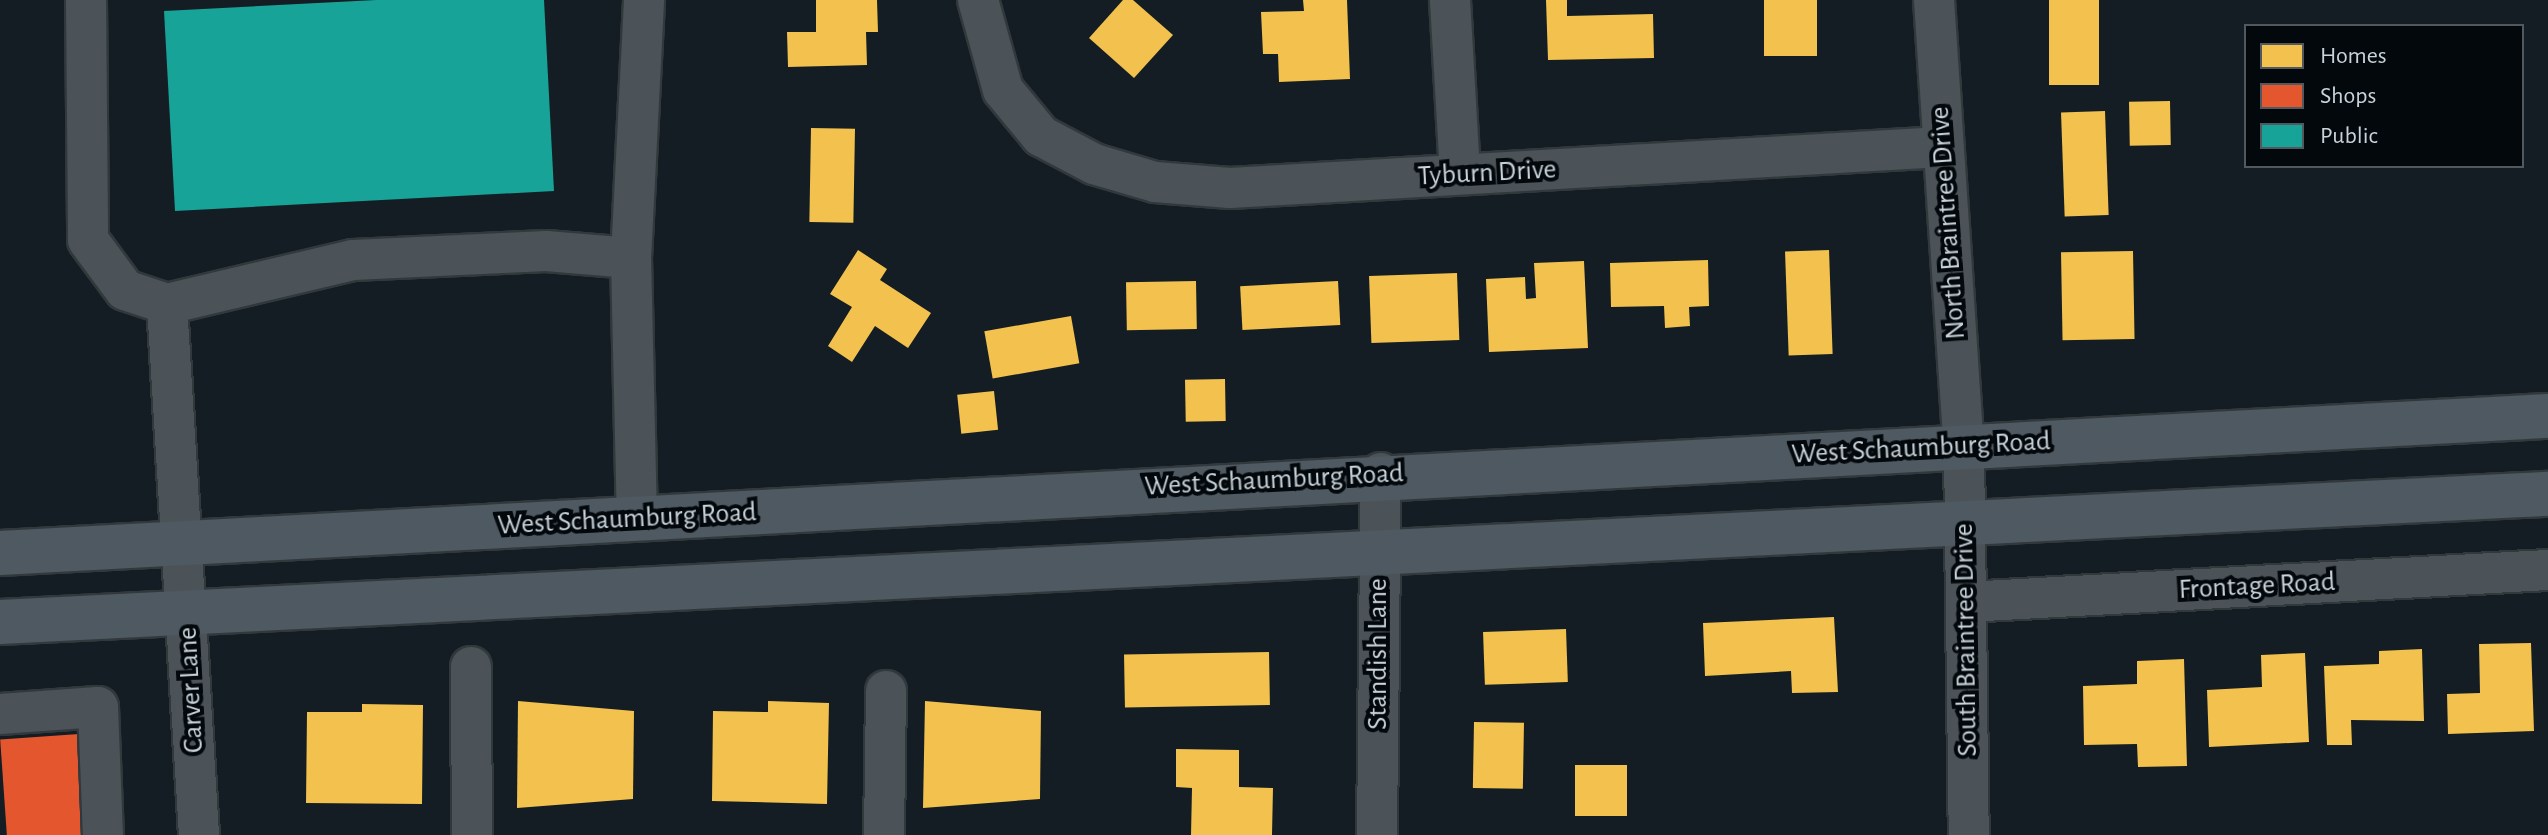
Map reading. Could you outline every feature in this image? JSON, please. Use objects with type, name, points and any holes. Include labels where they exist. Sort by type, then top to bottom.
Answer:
[{"type":"main road","name":"West Schaumburg Road","points":[[0,553],[1381,473],[2548,416]]},
{"type":"main road","points":[[0,622],[2548,494]]},
{"type":"street","points":[[86,0],[88,240],[125,290],[167,304],[353,260],[546,251],[631,258]]},
{"type":"street","points":[[637,518],[631,258],[644,0]]},
{"type":"street","name":"Tyburn Drive","points":[[978,0],[1003,90],[1041,136],[1094,164],[1155,182],[1230,188],[1942,147]]},
{"type":"street","points":[[1450,0],[1460,174]]},
{"type":"street","name":"North Braintree Drive","points":[[1934,0],[1964,446]]},
{"type":"street","name":"Carver Lane","points":[[167,304],[199,835]]},
{"type":"street","name":"South Braintree Drive","points":[[1964,446],[1969,835]]},
{"type":"street","name":"Standish Lane","points":[[1377,835],[1381,473]]},
{"type":"street","name":"Frontage Road","points":[[1966,602],[2548,570]]},
{"type":"street","points":[[471,667],[472,835]]},
{"type":"street","points":[[884,835],[886,691]]},
{"type":"street","points":[[0,714],[98,707],[103,835]]},
{"type":"building: Homes","points":[[816,0],[877,0],[878,32],[866,32],[867,65],[788,67],[787,32],[816,32]]},
{"type":"building: Homes","points":[[1123,0],[1133,0],[1173,35],[1134,78],[1089,38]]},
{"type":"building: Homes","points":[[1303,0],[1347,0],[1350,79],[1279,82],[1278,54],[1263,54],[1261,12],[1304,11]]},
{"type":"building: Homes","points":[[1546,0],[1567,0],[1567,16],[1653,14],[1654,58],[1548,60]]},
{"type":"building: Homes","points":[[1764,0],[1817,0],[1817,56],[1764,56]]},
{"type":"building: Homes","points":[[2049,0],[2099,0],[2099,85],[2049,85]]},
{"type":"building: Homes","points":[[2170,101],[2171,145],[2130,146],[2129,102]]},
{"type":"building: Homes","points":[[2105,111],[2109,215],[2065,216],[2061,113]]},
{"type":"building: Homes","points":[[811,128],[855,129],[853,223],[809,222]]},
{"type":"building: Homes","points":[[858,250],[887,269],[880,280],[931,313],[908,348],[875,326],[852,362],[828,346],[852,307],[830,294]]},
{"type":"building: Homes","points":[[1829,250],[1833,354],[1789,355],[1785,252]]},
{"type":"building: Homes","points":[[2133,251],[2135,339],[2063,340],[2061,252]]},
{"type":"building: Homes","points":[[1708,260],[1709,306],[1689,307],[1690,326],[1665,328],[1664,306],[1611,307],[1610,263]]},
{"type":"building: Homes","points":[[1584,261],[1588,348],[1489,352],[1486,279],[1525,277],[1526,299],[1536,298],[1534,263]]},
{"type":"building: Homes","points":[[1457,273],[1459,340],[1371,343],[1369,276]]},
{"type":"building: Homes","points":[[1196,281],[1197,329],[1127,330],[1126,282]]},
{"type":"building: Homes","points":[[1338,281],[1340,325],[1242,330],[1240,286]]},
{"type":"building: Homes","points":[[1071,316],[1079,363],[993,379],[984,331]]},
{"type":"building: Homes","points":[[1225,379],[1226,421],[1186,422],[1185,380]]},
{"type":"building: Homes","points":[[994,391],[998,430],[961,434],[957,395]]},
{"type":"building: Homes","points":[[1834,617],[1838,692],[1792,693],[1791,671],[1705,676],[1703,623]]},
{"type":"building: Homes","points":[[1566,629],[1568,682],[1485,685],[1483,632]]},
{"type":"building: Homes","points":[[2531,643],[2534,731],[2448,734],[2447,694],[2480,693],[2479,644]]},
{"type":"building: Homes","points":[[2422,649],[2424,721],[2351,720],[2352,745],[2327,745],[2324,666],[2379,664],[2379,651]]},
{"type":"building: Homes","points":[[1269,652],[1270,705],[1125,708],[1124,655]]},
{"type":"building: Homes","points":[[2305,653],[2309,742],[2209,747],[2207,690],[2262,687],[2261,655]]},
{"type":"building: Homes","points":[[2184,659],[2187,766],[2138,767],[2137,744],[2084,745],[2083,686],[2137,684],[2137,661]]},
{"type":"building: Homes","points":[[518,701],[634,711],[633,799],[517,808]]},
{"type":"building: Homes","points":[[768,701],[829,703],[827,804],[712,801],[713,711],[768,712]]},
{"type":"building: Homes","points":[[925,701],[1041,711],[1040,799],[923,808]]},
{"type":"building: Homes","points":[[362,704],[423,705],[422,804],[306,803],[307,712],[362,712]]},
{"type":"building: Homes","points":[[1474,722],[1524,723],[1523,789],[1473,788]]},
{"type":"building: Homes","points":[[1176,749],[1239,750],[1239,787],[1273,788],[1272,835],[1191,835],[1192,788],[1176,787]]},
{"type":"building: Homes","points":[[1575,765],[1627,765],[1627,816],[1575,816]]},
{"type":"building: Shops","points":[[79,734],[86,835],[7,835],[0,740]]},
{"type":"building: Public","points":[[376,0],[544,0],[554,191],[175,211],[164,11]]}]
